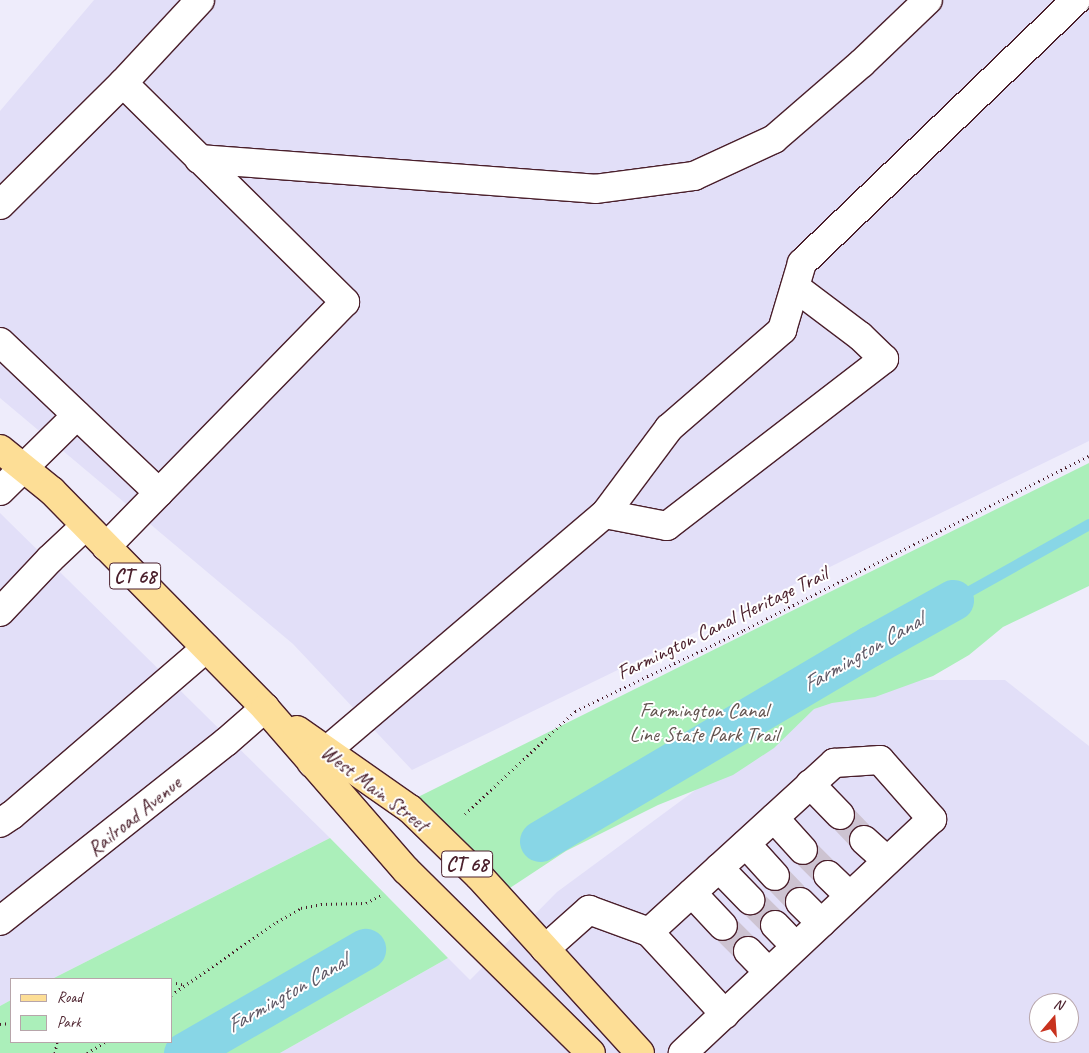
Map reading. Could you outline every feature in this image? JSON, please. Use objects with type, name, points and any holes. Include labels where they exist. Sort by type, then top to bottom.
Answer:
[{"type":"main road","name":"West Main Street","points":[[0,449],[52,491],[265,708],[319,756],[406,870],[591,1053]]},
{"type":"main road","name":"West Main Street","points":[[319,756],[410,809],[479,876],[640,1053]]},
{"type":"street","points":[[0,205],[123,83],[200,0]]},
{"type":"street","points":[[199,159],[595,188],[694,176],[774,139],[862,62],[928,0]]},
{"type":"street","points":[[319,756],[605,514],[669,428],[782,330],[802,263],[1076,0]]},
{"type":"street","points":[[106,547],[345,302],[123,83]]},
{"type":"street","points":[[605,514],[667,526],[884,359],[860,336],[794,287]]},
{"type":"street","points":[[0,342],[158,493]]},
{"type":"street","points":[[0,491],[77,415]]},
{"type":"street","points":[[0,612],[50,559],[85,526]]},
{"type":"street","points":[[0,823],[12,815],[206,648]]},
{"type":"street","name":"Railroad Avenue","points":[[0,921],[265,708]]},
{"type":"street","points":[[649,932],[834,763],[880,760],[932,819],[683,1053]]},
{"type":"street","points":[[810,784],[840,814]]},
{"type":"street","points":[[774,818],[803,850]]},
{"type":"street","points":[[864,840],[886,861]]},
{"type":"street","points":[[746,844],[775,876]]},
{"type":"street","points":[[719,868],[750,900]]},
{"type":"street","points":[[828,874],[850,896]]},
{"type":"street","points":[[692,893],[723,926]]},
{"type":"street","points":[[800,902],[821,923]]},
{"type":"street","points":[[546,949],[588,910],[649,932],[725,1014]]},
{"type":"street","points":[[775,925],[796,946]]},
{"type":"street","points":[[748,951],[768,972]]},
{"type":"path","name":"Farmington Canal Heritage Trail","points":[[441,838],[499,779],[575,711],[744,630],[1089,456]]},
{"type":"path","points":[[172,994],[277,922],[301,908],[321,904],[366,904],[385,892]]},
{"type":"path","points":[[172,982],[185,986]]},
{"type":"path","points":[[88,1053],[103,1043]]},
{"type":"shaded area","points":[[94,0],[1089,0],[1089,441],[412,770],[293,644],[0,398],[0,111]]},
{"type":"shaded area","points":[[0,513],[330,838],[54,978],[10,978],[10,1001],[0,1006]]},
{"type":"shaded area","points":[[845,680],[1005,680],[1089,746],[1089,1053],[280,1053],[448,958],[470,980],[557,892]]},
{"type":"green space","name":"Farmington Canal Line State Park Trail","points":[[1089,463],[1089,586],[1003,627],[969,655],[933,676],[875,697],[832,703],[814,709],[774,748],[733,775],[658,805],[566,851],[507,890],[416,798]]},
{"type":"green space","points":[[330,838],[448,958],[280,1053],[0,1053],[0,1006],[10,1001],[10,1043],[172,1043],[172,978],[54,978]]},
{"type":"waterway","points":[[953,600],[1089,524]]},
{"type":"waterway","name":"Farmington Canal","points":[[540,841],[870,646],[953,600]]},
{"type":"waterway","name":"Farmington Canal","points":[[184,1053],[365,949]]},
{"type":"tunnel","points":[[840,815],[864,840]]},
{"type":"tunnel","points":[[803,850],[828,875]]},
{"type":"tunnel","points":[[775,876],[800,902]]},
{"type":"tunnel","points":[[750,900],[775,925]]},
{"type":"tunnel","points":[[723,926],[748,951]]}]
